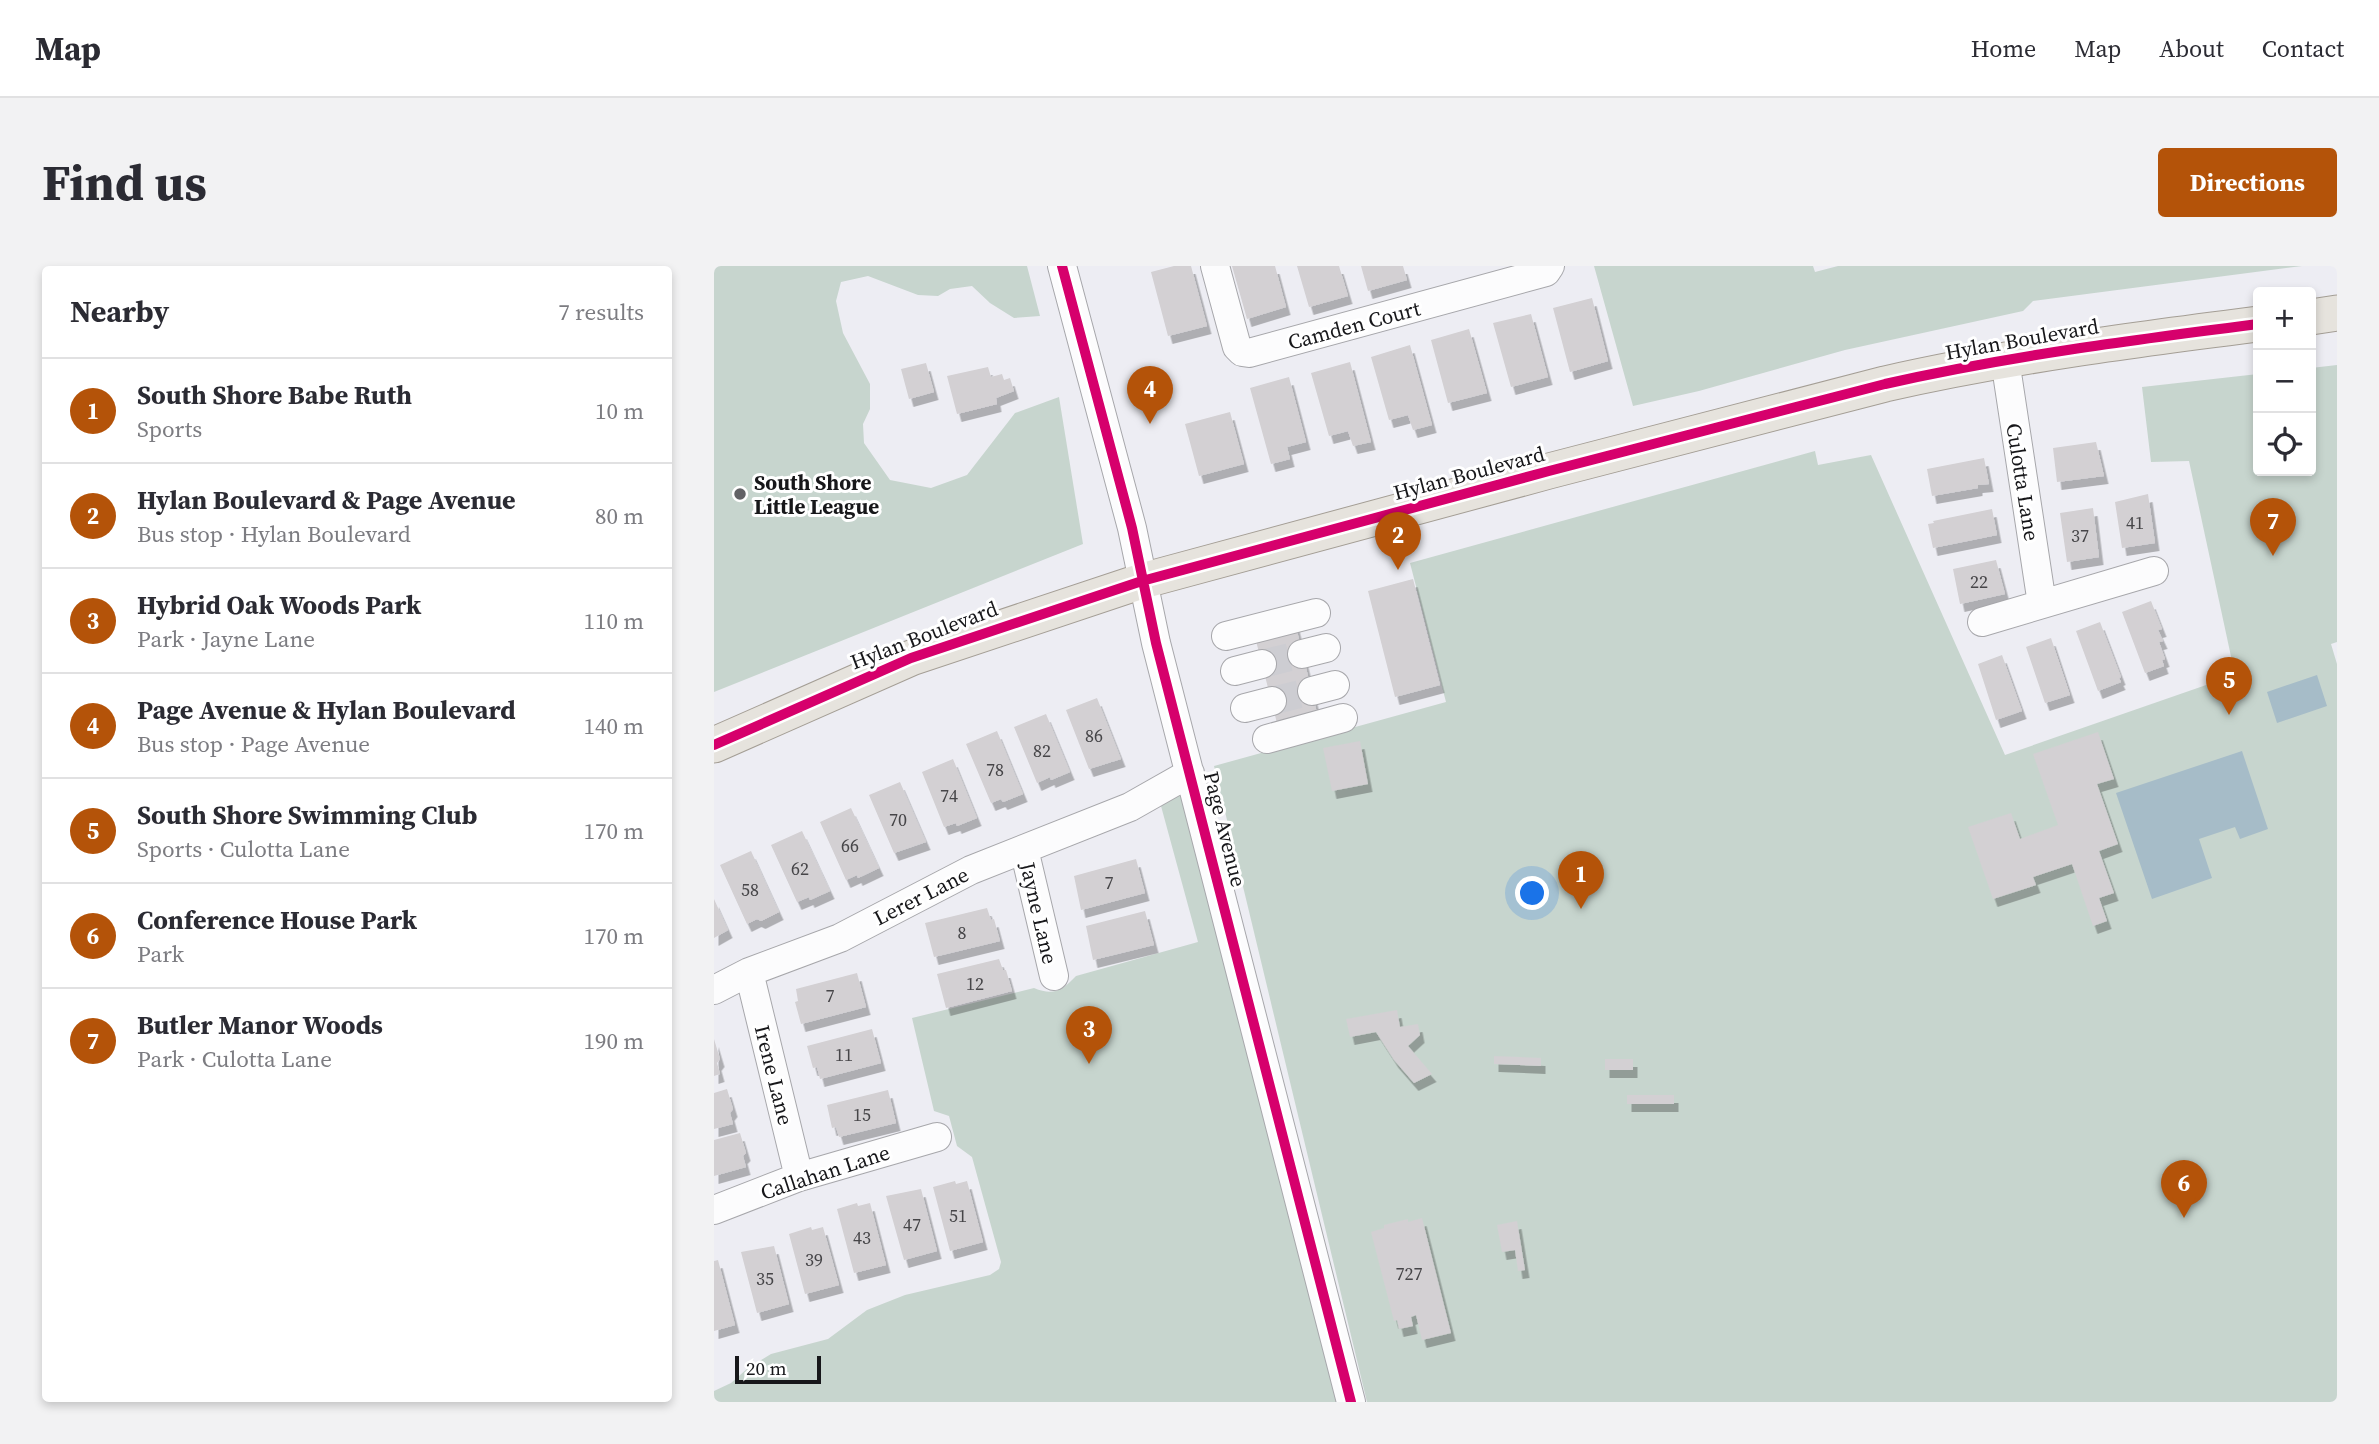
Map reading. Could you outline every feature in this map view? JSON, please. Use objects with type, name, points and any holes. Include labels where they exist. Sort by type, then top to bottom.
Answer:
[{"type":"main road","points":[[2316,316],[2337,313]]},
{"type":"main road","name":"Hylan Boulevard","points":[[714,745],[911,658],[1142,581],[1928,374],[2120,342],[2253,325]]},
{"type":"street","name":"Page Avenue","points":[[1062,266],[1132,528],[1142,581],[1190,773],[1351,1402]]},
{"type":"street","name":"Camden Court","points":[[1215,266],[1237,347],[1242,352],[1249,353],[1546,272],[1550,266]]},
{"type":"street","name":"Culotta Lane","points":[[2005,360],[2042,604]]},
{"type":"street","points":[[1982,622],[2154,571]]},
{"type":"street","points":[[1226,636],[1317,613]]},
{"type":"street","points":[[1235,671],[1262,664]]},
{"type":"street","points":[[1245,708],[1272,701]]},
{"type":"street","points":[[1268,739],[1343,718]]},
{"type":"street","name":"Lerer Lane","points":[[714,990],[750,972],[840,938],[971,870],[1130,807],[1190,773]]},
{"type":"street","name":"Jayne Lane","points":[[1024,849],[1054,976]]},
{"type":"street","name":"Irene Lane","points":[[750,972],[799,1177]]},
{"type":"street","name":"Callahan Lane","points":[[714,1210],[799,1177],[937,1137]]},
{"type":"shaded area","points":[[714,266],[1027,266],[1040,316],[1014,318],[990,303],[972,286],[950,289],[938,296],[918,295],[868,276],[841,282],[836,301],[843,333],[870,384],[870,409],[863,424],[864,443],[890,480],[931,488],[967,475],[1015,413],[1059,397],[1083,544],[714,692]]},
{"type":"shaded area","points":[[1594,266],[1813,266],[1815,272],[1838,266],[2302,266],[2033,301],[2023,311],[1845,350],[1699,391],[1633,406]]},
{"type":"shaded area","points":[[2337,365],[2337,642],[2331,644],[2337,664],[2337,1402],[1367,1402],[1214,766],[1446,702],[1410,563],[1815,451],[1818,465],[1871,455],[2005,755],[2235,675],[2189,461],[2151,462],[2142,387],[2253,375],[2253,476],[2316,476],[2316,367]]},
{"type":"shaded area","points":[[1185,790],[1340,1402],[714,1402],[714,1391],[731,1383],[748,1368],[771,1354],[828,1339],[867,1310],[905,1295],[990,1275],[999,1269],[1001,1262],[972,1157],[957,1146],[949,1116],[934,1111],[912,1018],[1034,988],[1047,992],[1057,991],[1076,976],[1198,942],[1161,806],[1178,792]]},
{"type":"water","points":[[2317,675],[2327,706],[2277,723],[2267,692]]},
{"type":"water","points":[[2242,751],[2268,829],[2240,839],[2235,827],[2199,839],[2212,878],[2152,899],[2116,793]]},
{"type":"building","points":[[1174,266],[1191,266],[1207,326],[1168,336],[1151,272]]},
{"type":"building","points":[[1232,266],[1275,266],[1286,307],[1247,319]]},
{"type":"building","points":[[1297,266],[1339,266],[1348,296],[1309,307]]},
{"type":"building","points":[[1361,266],[1403,266],[1407,280],[1368,291]]},
{"type":"building","points":[[1592,298],[1608,361],[1570,372],[1553,308]]},
{"type":"building","points":[[1531,314],[1548,377],[1511,387],[1493,323]]},
{"type":"building","points":[[1469,329],[1487,393],[1448,403],[1431,340]]},
{"type":"building","points":[[1410,345],[1432,425],[1413,430],[1408,415],[1389,420],[1371,357]]},
{"type":"building","points":[[1350,362],[1371,442],[1353,446],[1348,431],[1329,436],[1311,373]]},
{"type":"building","points":[[926,363],[934,392],[909,399],[901,369]]},
{"type":"building","points":[[988,367],[991,377],[1002,374],[1004,380],[1010,378],[1014,391],[996,398],[997,404],[957,414],[947,376]]},
{"type":"building","points":[[1289,377],[1306,442],[1287,447],[1290,459],[1271,464],[1250,388]]},
{"type":"building","points":[[1230,412],[1244,464],[1199,476],[1185,424]]},
{"type":"building","points":[[2096,442],[2104,476],[2057,482],[2053,448]]},
{"type":"building","points":[[1984,458],[1989,484],[1932,496],[1927,469]]},
{"type":"building","points":[[2148,494],[2155,543],[2122,548],[2115,502]]},
{"type":"building","points":[[2093,508],[2099,557],[2067,562],[2060,513]]},
{"type":"building","points":[[1992,509],[1997,535],[1933,548],[1928,524]]},
{"type":"building","points":[[1996,560],[2005,594],[1960,604],[1953,569]]},
{"type":"building","points":[[1413,579],[1440,685],[1395,697],[1368,591]]},
{"type":"building","points":[[2151,601],[2162,629],[2158,630],[2163,641],[2159,642],[2165,659],[2162,660],[2164,666],[2145,673],[2122,612]]},
{"type":"building","points":[[2100,622],[2121,682],[2098,691],[2076,631]]},
{"type":"building","points":[[1295,623],[1319,721],[1279,731],[1254,633]]},
{"type":"building","points":[[2051,638],[2070,695],[2045,703],[2026,647]]},
{"type":"building","points":[[2002,655],[2022,711],[1996,720],[1978,664]]},
{"type":"building","points":[[1097,698],[1121,759],[1089,769],[1066,710]]},
{"type":"building","points":[[1046,714],[1070,772],[1037,783],[1014,727]]},
{"type":"building","points":[[997,731],[1023,794],[1003,802],[1001,799],[991,803],[966,744]]},
{"type":"building","points":[[2098,732],[2114,779],[2097,784],[2118,844],[2099,851],[2114,893],[2099,898],[2107,921],[2093,926],[2072,864],[2033,877],[2036,885],[1993,899],[1968,827],[2011,813],[2020,839],[2058,825],[2033,754]]},
{"type":"building","points":[[1360,741],[1368,784],[1332,791],[1323,748]]},
{"type":"building","points":[[953,759],[977,818],[957,826],[956,823],[944,827],[922,772]]},
{"type":"building","points":[[900,782],[926,842],[894,853],[869,795]]},
{"type":"building","points":[[851,808],[879,868],[858,878],[857,875],[846,880],[820,822]]},
{"type":"building","points":[[802,831],[830,891],[810,900],[809,897],[797,902],[771,845]]},
{"type":"building","points":[[751,851],[779,912],[761,921],[757,919],[747,924],[720,865]]},
{"type":"building","points":[[1136,859],[1145,893],[1081,910],[1074,876]]},
{"type":"building","points":[[714,899],[728,930],[714,938]]},
{"type":"building","points":[[987,908],[991,920],[994,919],[1000,941],[934,957],[925,923]]},
{"type":"building","points":[[1145,911],[1154,945],[1093,960],[1086,926]]},
{"type":"building","points":[[999,959],[1003,970],[1006,970],[1012,991],[946,1008],[937,974]]},
{"type":"building","points":[[857,973],[866,1007],[801,1024],[795,1002],[798,1001],[796,989]]},
{"type":"building","points":[[1397,1010],[1400,1027],[1418,1024],[1420,1035],[1408,1046],[1432,1074],[1414,1083],[1394,1060],[1376,1032],[1350,1037],[1346,1019]]},
{"type":"building","points":[[872,1029],[881,1063],[820,1079],[817,1067],[813,1068],[807,1046]]},
{"type":"building","points":[[714,1039],[720,1059],[717,1063],[720,1074],[714,1076]]},
{"type":"building","points":[[1494,1056],[1541,1058],[1541,1066],[1494,1064]]},
{"type":"building","points":[[1605,1059],[1633,1059],[1633,1070],[1605,1070]]},
{"type":"building","points":[[727,1089],[733,1109],[730,1113],[733,1124],[714,1129],[714,1093]]},
{"type":"building","points":[[888,1090],[896,1123],[839,1137],[836,1127],[832,1128],[827,1105]]},
{"type":"building","points":[[1627,1095],[1674,1095],[1674,1104],[1627,1104]]},
{"type":"building","points":[[740,1133],[746,1153],[743,1156],[746,1167],[714,1176],[714,1140]]},
{"type":"building","points":[[955,1181],[956,1184],[967,1181],[983,1242],[950,1251],[933,1187]]},
{"type":"building","points":[[921,1189],[937,1251],[904,1260],[886,1196]]},
{"type":"building","points":[[857,1203],[858,1206],[870,1203],[886,1265],[854,1273],[837,1209]]},
{"type":"building","points":[[1422,1218],[1451,1333],[1422,1340],[1416,1315],[1411,1317],[1413,1326],[1399,1329],[1397,1320],[1394,1321],[1371,1232],[1384,1228],[1384,1225]]},
{"type":"building","points":[[1517,1221],[1525,1270],[1518,1271],[1515,1250],[1502,1252],[1497,1225]]},
{"type":"building","points":[[811,1227],[812,1230],[823,1227],[839,1285],[805,1294],[789,1234]]},
{"type":"building","points":[[774,1246],[789,1304],[757,1313],[741,1252]]},
{"type":"building","points":[[718,1260],[735,1325],[714,1331],[714,1261]]},
{"type":"tunnel","points":[[1262,664],[1302,654]]},
{"type":"tunnel","points":[[1272,701],[1312,691]]},
{"type":"cycle path","points":[[1062,266],[1132,528],[1156,643],[1351,1402]]},
{"type":"cycle path","points":[[714,745],[911,658],[1142,581],[1885,384],[2024,357],[2253,325]]},
{"type":"place","name":"Page Avenue & Hylan Boulevard","points":[[1150,424]]},
{"type":"place","name":"South Shore Little League","points":[[740,494]]},
{"type":"place","name":"Butler Manor Woods","points":[[2273,556]]},
{"type":"place","name":"Hylan Boulevard & Page Avenue","points":[[1398,570]]},
{"type":"place","name":"South Shore Swimming Club","points":[[2229,715]]},
{"type":"place","name":"South Shore Babe Ruth","points":[[1581,909]]},
{"type":"place","name":"Hybrid Oak Woods Park","points":[[1089,1064]]},
{"type":"place","name":"Conference House Park","points":[[2184,1218]]}]
